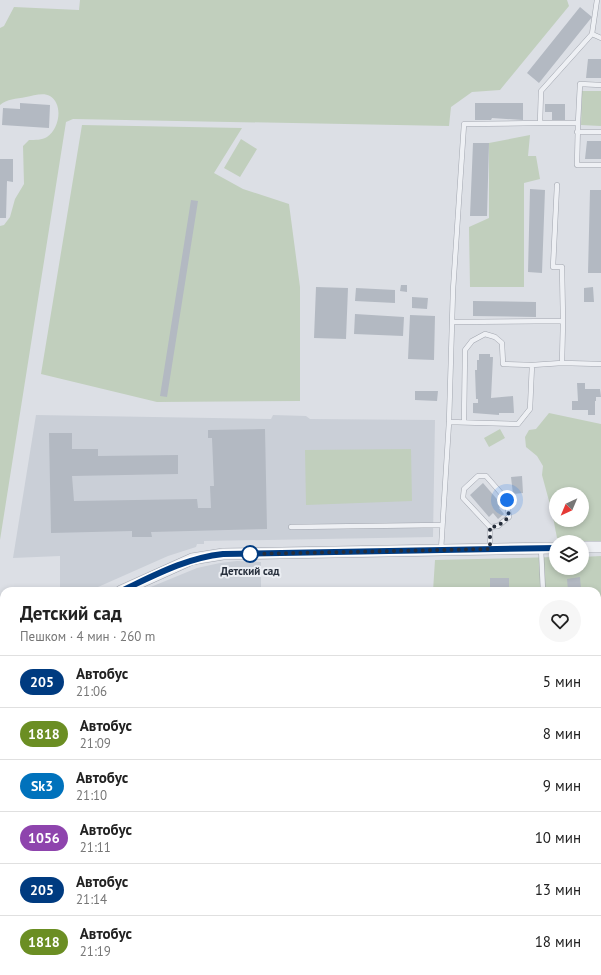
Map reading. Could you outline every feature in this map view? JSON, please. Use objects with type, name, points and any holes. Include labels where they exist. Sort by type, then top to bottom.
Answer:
[{"type":"street","points":[[589,547],[601,547]]},
{"type":"street","points":[[130,587],[180,564],[208,556],[265,553],[549,548]]},
{"type":"lane","points":[[540,123],[542,92],[592,34],[597,0]]},
{"type":"lane","points":[[592,34],[601,38]]},
{"type":"lane","points":[[601,84],[580,84],[578,123],[578,165],[601,165]]},
{"type":"lane","points":[[441,550],[449,422],[453,290],[464,124],[578,123]]},
{"type":"lane","points":[[578,132],[601,132]]},
{"type":"lane","points":[[557,185],[553,267],[562,267],[562,363]]},
{"type":"lane","points":[[453,322],[563,321]]},
{"type":"lane","points":[[464,422],[465,350],[472,341],[485,334],[496,337],[502,343],[503,364],[601,364]]},
{"type":"lane","points":[[449,422],[518,424],[530,409],[532,365]]},
{"type":"lane","points":[[490,527],[498,526],[509,517],[507,500],[486,476],[478,476],[464,489],[463,498],[490,527],[490,549]]},
{"type":"lane","points":[[291,527],[442,525]]},
{"type":"lane","points":[[541,548],[543,587]]},
{"type":"shaded area","points":[[36,415],[271,419],[273,415],[306,416],[310,419],[435,420],[433,537],[204,541],[204,544],[197,544],[196,547],[168,556],[98,587],[60,587],[60,556],[13,558]]},
{"type":"shaded area","points":[[237,561],[261,562],[261,587],[151,587],[197,568]]},
{"type":"green space","points":[[80,0],[567,0],[569,6],[500,90],[472,92],[451,107],[449,126],[73,119],[66,122],[0,540],[0,226],[4,225],[10,217],[15,199],[24,184],[23,146],[29,140],[43,139],[51,133],[57,123],[58,111],[54,100],[50,96],[44,94],[12,100],[0,105],[0,28],[4,26],[14,7],[79,10]]},
{"type":"green space","points":[[582,91],[601,91],[601,126],[581,125]]},
{"type":"green space","points":[[82,125],[242,128],[214,173],[243,189],[289,204],[300,287],[300,401],[157,402],[41,374]]},
{"type":"green space","points":[[530,135],[528,156],[536,156],[540,179],[524,183],[524,287],[470,287],[469,227],[489,218],[489,143]]},
{"type":"green space","points":[[241,139],[257,149],[240,177],[224,168]]},
{"type":"green space","points":[[549,413],[601,424],[601,541],[589,541],[589,535],[556,535],[555,527],[589,527],[589,487],[549,487],[549,501],[542,475],[543,466],[537,456],[526,447],[525,437],[529,430],[536,429]]},
{"type":"green space","points":[[500,429],[505,438],[489,447],[484,438]]},
{"type":"green space","points":[[411,449],[412,501],[306,505],[305,450]]},
{"type":"green space","points":[[601,556],[601,587],[433,587],[435,560],[549,557],[549,575],[589,575],[589,557]]},
{"type":"building","points":[[580,7],[592,17],[539,83],[527,73]]},
{"type":"building","points":[[588,59],[601,59],[601,78],[586,78]]},
{"type":"building","points":[[20,103],[50,105],[49,128],[2,125],[3,108],[20,109]]},
{"type":"building","points":[[475,103],[523,103],[523,120],[492,118],[491,120],[475,120]]},
{"type":"building","points":[[545,104],[565,104],[565,120],[552,120],[552,112],[545,112]]},
{"type":"building","points":[[587,141],[601,141],[601,159],[585,159]]},
{"type":"building","points":[[473,143],[489,143],[487,216],[470,216]]},
{"type":"building","points":[[0,159],[13,159],[13,182],[7,181],[6,218],[0,218]]},
{"type":"building","points":[[530,189],[545,190],[542,273],[528,272]]},
{"type":"building","points":[[590,190],[601,190],[601,273],[588,273]]},
{"type":"building","points":[[191,200],[198,201],[167,397],[160,396]]},
{"type":"building","points":[[401,285],[407,285],[407,292],[400,291]]},
{"type":"building","points":[[316,287],[348,288],[346,339],[314,338]]},
{"type":"building","points":[[593,287],[594,302],[584,302],[584,288]]},
{"type":"building","points":[[356,288],[395,290],[395,303],[355,301]]},
{"type":"building","points":[[412,297],[428,298],[427,309],[412,308]]},
{"type":"building","points":[[473,301],[536,302],[536,317],[473,316]]},
{"type":"building","points":[[355,314],[404,317],[403,336],[354,334]]},
{"type":"building","points":[[410,315],[435,316],[434,360],[408,359]]},
{"type":"building","points":[[479,354],[490,354],[490,357],[493,357],[491,398],[513,396],[514,413],[499,413],[499,415],[473,413],[473,403],[478,403],[478,399],[476,399],[475,370],[477,370],[477,360],[479,360]]},
{"type":"building","points":[[577,383],[585,383],[585,389],[600,389],[601,397],[596,397],[595,401],[595,415],[588,415],[588,410],[572,410],[572,401],[578,401]]},
{"type":"building","points":[[415,391],[438,391],[437,401],[415,400]]},
{"type":"building","points":[[265,429],[267,529],[151,532],[152,537],[132,537],[132,531],[51,533],[49,433],[72,433],[72,449],[98,449],[98,456],[178,455],[178,474],[72,476],[74,501],[197,499],[198,508],[211,508],[210,486],[214,486],[212,438],[208,438],[208,430]]},
{"type":"building","points":[[522,476],[523,493],[513,494],[511,477]]},
{"type":"building","points":[[483,483],[502,505],[499,508],[504,514],[498,519],[493,513],[489,517],[470,495]]},
{"type":"building","points":[[580,577],[581,587],[568,587],[567,579]]},
{"type":"building","points":[[490,578],[509,578],[509,587],[490,587]]},
{"type":"bus line","name":"205","points":[[129,587],[162,571],[192,559],[223,554],[549,548]]},
{"type":"place","name":"Детский сад","points":[[250,554]]},
{"type":"route","points":[[250,554],[490,549],[490,527],[498,526],[509,517],[507,500]]}]
